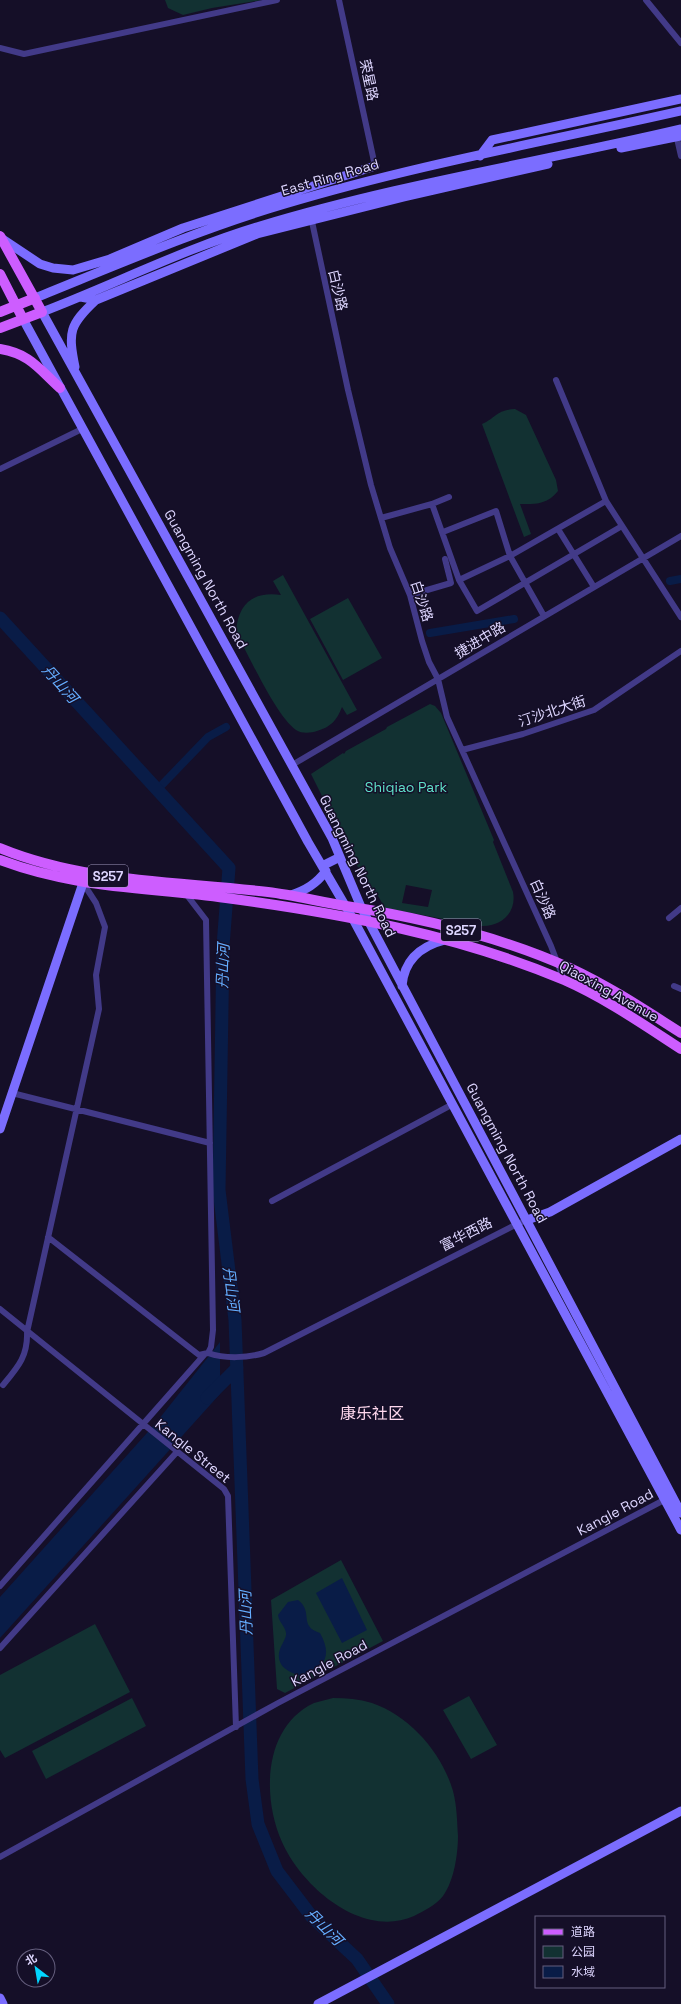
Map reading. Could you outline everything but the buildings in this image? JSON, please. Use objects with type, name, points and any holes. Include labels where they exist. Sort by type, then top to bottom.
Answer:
[{"type":"main road","points":[[480,156],[492,140],[681,99]]},
{"type":"main road","name":"East Ring Road","points":[[0,312],[196,235],[284,204],[377,178],[681,111]]},
{"type":"main road","points":[[78,378],[70,342],[71,334],[78,319],[96,300],[257,234],[311,222],[404,197],[679,133]]},
{"type":"main road","name":"East Ring Road","points":[[0,328],[81,297],[201,246],[258,226],[310,211],[425,184],[679,133]]},
{"type":"main road","points":[[375,166],[380,194],[404,197]]},
{"type":"main road","points":[[349,186],[375,166]]},
{"type":"main road","points":[[0,237],[34,261],[52,268],[72,270],[106,260],[183,228],[375,166]]},
{"type":"main road","points":[[423,168],[425,184]]},
{"type":"main road","name":"Guangming North Road","points":[[0,237],[127,464],[332,838],[361,908],[527,1220],[668,1498],[681,1530]]},
{"type":"main road","points":[[106,260],[151,253]]},
{"type":"main road","name":"Guangming North Road","points":[[0,274],[82,429],[353,919],[517,1224],[668,1498],[681,1513]]},
{"type":"main road","points":[[81,297],[96,300]]},
{"type":"main road","points":[[0,349],[20,353],[36,364],[60,388]]},
{"type":"main road","name":"S257","points":[[0,848],[31,858],[94,873],[218,892]]},
{"type":"main road","points":[[291,896],[306,890],[318,882],[324,869],[340,857]]},
{"type":"main road","name":"S257","points":[[0,860],[45,874],[83,883],[186,894],[218,892]]},
{"type":"main road","points":[[0,1129],[83,883]]},
{"type":"main road","name":"Qiaoxing Avenue","points":[[218,892],[244,890],[291,896],[399,915],[470,932],[558,962],[598,982],[681,1033]]},
{"type":"main road","name":"Qiaoxing Avenue","points":[[218,892],[241,900],[369,922],[445,940],[507,958],[564,980],[615,1008],[681,1049]]},
{"type":"main road","points":[[402,986],[406,968],[414,956],[428,945],[445,940]]},
{"type":"main road","name":"富华西路","points":[[527,1220],[550,1212],[681,1139]]},
{"type":"main road","points":[[318,2004],[681,1811]]},
{"type":"main road","points":[[0,1998],[3,2004]]},
{"type":"street","points":[[0,48],[24,54],[277,0]]},
{"type":"street","name":"荣星路","points":[[340,0],[375,166]]},
{"type":"street","points":[[646,0],[681,43]]},
{"type":"street","points":[[679,133],[681,156]]},
{"type":"street","name":"白沙路","points":[[310,211],[311,222],[334,327],[371,485],[390,548],[410,595],[422,641],[429,662],[438,679],[447,717],[558,962],[564,980]]},
{"type":"street","points":[[556,380],[606,501],[681,617]]},
{"type":"street","points":[[0,469],[82,429]]},
{"type":"street","points":[[381,518],[432,504],[449,497]]},
{"type":"street","points":[[459,580],[510,556],[606,501]]},
{"type":"street","points":[[432,504],[459,580],[477,611],[622,526]]},
{"type":"street","points":[[443,532],[496,511],[510,556],[544,616]]},
{"type":"street","points":[[558,529],[594,587]]},
{"type":"street","name":"捷进中路","points":[[292,766],[681,536]]},
{"type":"street","points":[[410,595],[451,584],[445,559]]},
{"type":"street","name":"汀沙北大街","points":[[462,750],[523,734],[594,710],[681,651]]},
{"type":"street","points":[[3,1385],[20,1365],[28,1346],[27,1332],[99,1009],[96,975],[105,927],[96,903],[83,883]]},
{"type":"street","points":[[0,1586],[145,1427],[211,1347],[213,1330],[206,920],[186,894]]},
{"type":"street","points":[[669,918],[681,908]]},
{"type":"street","points":[[674,986],[681,989]]},
{"type":"street","points":[[12,1093],[210,1143]]},
{"type":"street","points":[[272,1201],[453,1104]]},
{"type":"street","name":"富华西路","points":[[48,1237],[199,1355],[251,1356],[264,1353],[527,1220]]},
{"type":"street","name":"Kangle Street","points":[[0,1309],[176,1453],[224,1490],[228,1496],[236,1727]]},
{"type":"street","points":[[0,1648],[176,1453]]},
{"type":"street","name":"Kangle Road","points":[[0,1856],[278,1703],[668,1498]]},
{"type":"green space","points":[[165,0],[262,0],[212,8],[183,15],[168,8]]},
{"type":"green space","points":[[515,409],[526,415],[556,480],[558,491],[550,499],[540,503],[520,504],[531,534],[524,537],[482,424],[504,411]]},
{"type":"green space","points":[[283,575],[357,710],[347,715],[342,707],[336,719],[330,725],[312,732],[304,733],[298,731],[288,723],[263,685],[236,632],[240,614],[249,602],[262,595],[281,595],[273,581]]},
{"type":"green space","points":[[348,598],[382,658],[343,680],[310,619]]},
{"type":"green space","name":"Shiqiao Park","points":[[430,704],[435,706],[441,713],[494,840],[493,842],[513,892],[514,900],[510,912],[501,921],[488,926],[481,926],[385,908],[378,896],[371,889],[335,828],[339,825],[337,821],[335,822],[311,774],[387,727]],"holes":[[[406,885],[432,890],[428,907],[402,903]]]},
{"type":"green space","points":[[341,1560],[383,1641],[285,1693],[277,1689],[271,1600]]},
{"type":"green space","points":[[95,1624],[130,1692],[5,1758],[0,1750],[0,1675]]},
{"type":"green space","points":[[469,1696],[497,1745],[471,1759],[443,1710]]},
{"type":"green space","points":[[132,1698],[146,1726],[46,1779],[32,1751]]},
{"type":"green space","points":[[333,1698],[352,1699],[372,1703],[399,1717],[423,1738],[433,1750],[448,1777],[453,1791],[457,1814],[458,1843],[455,1867],[450,1883],[443,1896],[426,1910],[414,1916],[394,1921],[374,1920],[355,1915],[336,1904],[319,1891],[304,1876],[291,1859],[282,1842],[271,1805],[271,1765],[276,1746],[285,1729],[297,1714],[314,1703]]},
{"type":"water","points":[[220,1342],[220,1394],[0,1638],[0,1597],[155,1424]]},
{"type":"water","points":[[342,1578],[367,1630],[342,1643],[316,1593]]},
{"type":"water","points":[[298,1600],[305,1609],[310,1627],[320,1633],[326,1648],[325,1659],[322,1664],[304,1676],[290,1672],[280,1663],[279,1658],[279,1653],[286,1632],[278,1615],[288,1602]]},
{"type":"waterway","points":[[670,581],[681,579]]},
{"type":"waterway","name":"丹山河","points":[[0,618],[229,868],[223,946],[219,1190],[235,1320],[252,1779],[258,1824],[277,1871],[312,1917],[357,1959],[388,2004]]},
{"type":"waterway","points":[[430,633],[514,619]]},
{"type":"waterway","points":[[157,790],[208,737],[226,727]]},
{"type":"waterway","points":[[207,1398],[237,1368]]},
{"type":"district","name":"康乐社区","points":[[372,1413]]}]
